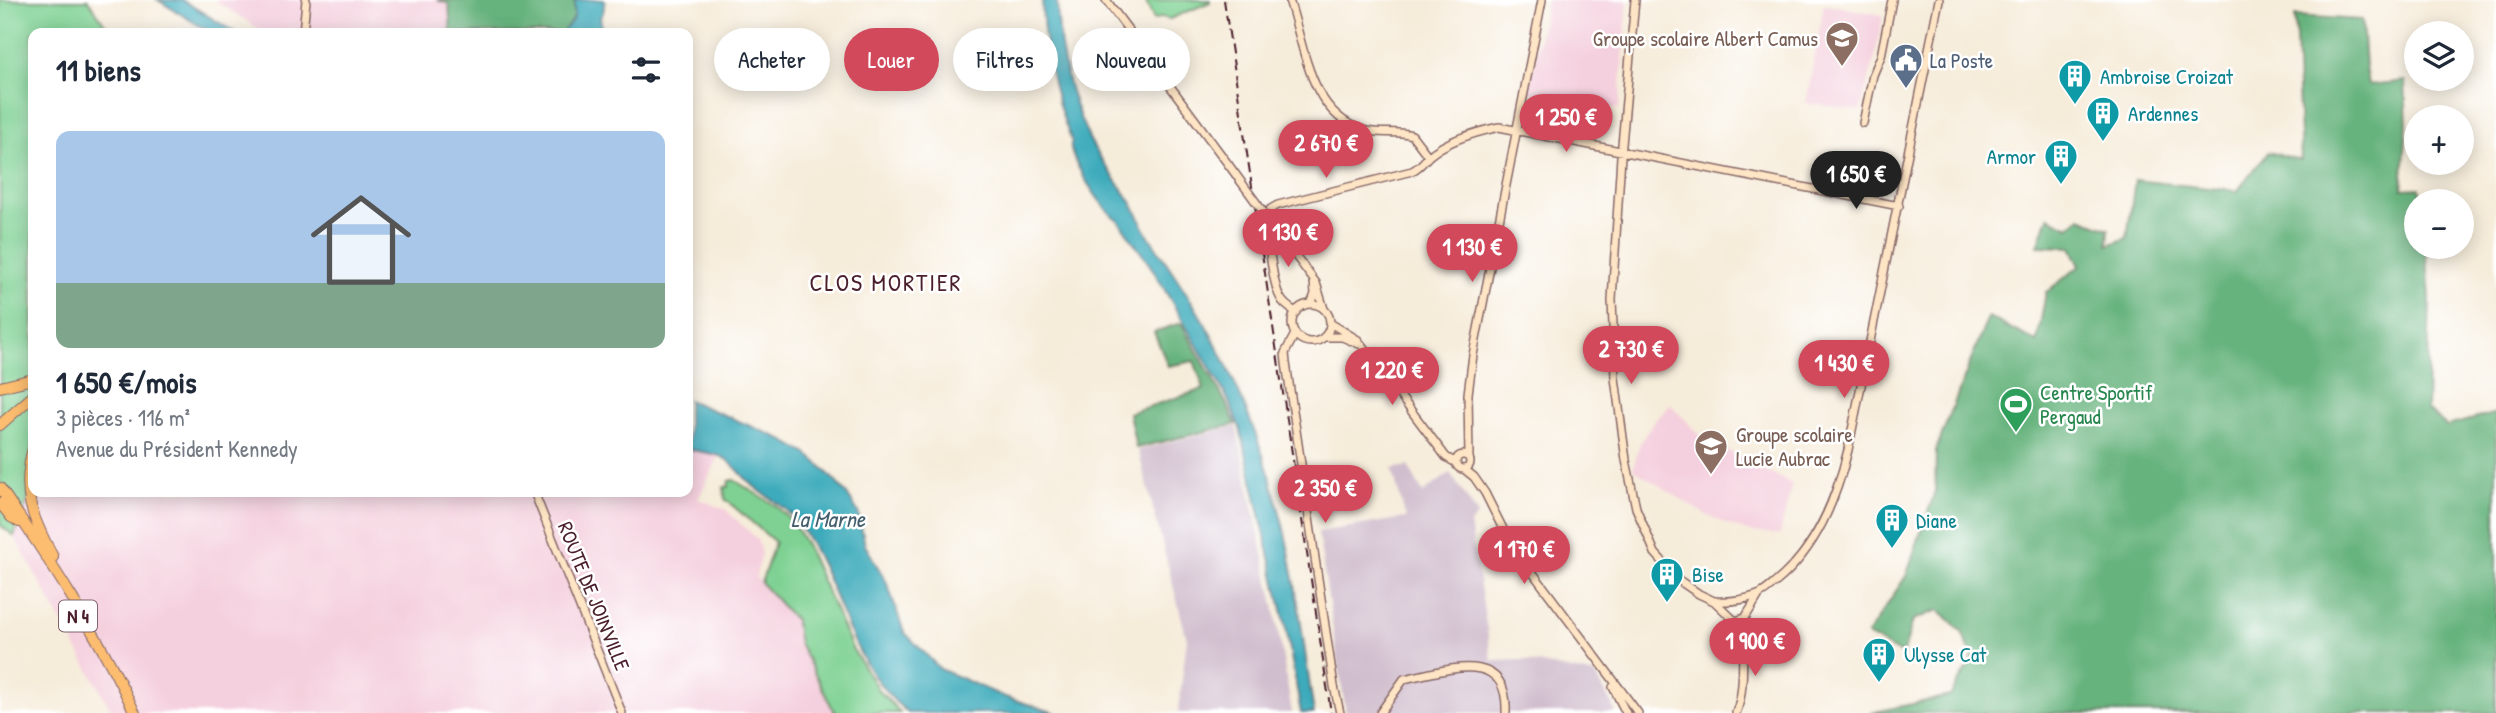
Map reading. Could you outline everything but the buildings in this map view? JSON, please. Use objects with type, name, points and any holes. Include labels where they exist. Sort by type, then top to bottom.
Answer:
[{"type":"highway","points":[[0,387],[28,380]]},
{"type":"highway","points":[[0,425],[28,400]]},
{"type":"highway","points":[[0,431],[28,406]]},
{"type":"highway","name":"N 4","points":[[0,488],[47,557],[86,622],[112,666],[133,713]]},
{"type":"highway","name":"N 4","points":[[0,495],[79,618],[133,713]]},
{"type":"highway","points":[[29,497],[38,529],[83,610],[86,622]]},
{"type":"highway","points":[[0,503],[11,517],[19,522]]},
{"type":"street","points":[[303,28],[306,0]]},
{"type":"street","points":[[1106,0],[1313,278],[1330,323],[1353,335],[1363,345],[1443,452],[1463,461],[1485,493],[1509,541],[1638,713]]},
{"type":"street","points":[[1289,0],[1315,87],[1331,110],[1364,131],[1401,133],[1415,137],[1428,156]]},
{"type":"street","points":[[1463,461],[1469,441],[1468,394],[1473,355],[1542,0]]},
{"type":"street","points":[[1635,0],[1622,152],[1612,324],[1615,378],[1630,482],[1642,525],[1655,553],[1683,583],[1714,601],[1729,616],[1739,621],[1759,595],[1784,576],[1802,557],[1838,489],[1849,450],[1939,0]]},
{"type":"street","points":[[1863,123],[1873,75],[1881,56],[1892,0]]},
{"type":"street","points":[[1296,312],[1286,306],[1278,296],[1268,227],[1268,214],[1274,207],[1412,171],[1422,165],[1428,156],[1463,137],[1499,127],[1899,206]]},
{"type":"street","points":[[1311,304],[1315,295],[1313,278]]},
{"type":"street","points":[[1324,309],[1311,304],[1296,312],[1292,326],[1295,334],[1303,341],[1312,343],[1325,337],[1342,337],[1363,345]]},
{"type":"street","points":[[1325,337],[1330,323]]},
{"type":"street","points":[[1295,334],[1285,353],[1286,363],[1340,713]]},
{"type":"street","name":"ROUTE DE JOINVILLE","points":[[536,497],[622,713]]},
{"type":"street","points":[[1741,638],[1727,609],[1735,601],[1759,595]]},
{"type":"street","points":[[1714,601],[1744,603],[1746,614],[1741,638],[1740,699],[1736,713]]},
{"type":"street","points":[[1380,713],[1404,679],[1466,667],[1480,668],[1493,675],[1507,697],[1507,713]]},
{"type":"street","points":[[1606,673],[1626,713]]},
{"type":"street","points":[[1385,713],[1392,698]]},
{"type":"shaded area","points":[[214,0],[438,0],[449,4],[451,28],[257,28]]},
{"type":"shaded area","points":[[1547,0],[1628,0],[1619,109],[1528,92]]},
{"type":"shaded area","name":"Groupe scolaire Albert Camus","points":[[1824,4],[1883,15],[1860,111],[1806,103]]},
{"type":"shaded area","name":"Groupe scolaire Lucie Aubrac","points":[[1670,404],[1702,437],[1792,484],[1780,535],[1751,532],[1726,524],[1706,515],[1633,469],[1640,443],[1654,421]]},
{"type":"shaded area","points":[[1236,426],[1274,605],[1292,713],[1178,713],[1187,639],[1138,450]]},
{"type":"shaded area","points":[[693,450],[719,456],[698,499],[725,509],[757,539],[761,554],[756,577],[795,620],[799,643],[835,713],[113,713],[14,536],[29,497],[693,497]]},
{"type":"shaded area","points":[[1408,466],[1423,493],[1450,473],[1478,515],[1470,524],[1492,661],[1522,660],[1596,675],[1616,713],[1346,713],[1318,532],[1406,518],[1392,469]]},
{"type":"green space","points":[[0,0],[88,0],[108,28],[28,28],[29,497],[14,536],[0,525]]},
{"type":"green space","points":[[437,0],[575,0],[574,18],[566,28],[451,28],[449,4]]},
{"type":"green space","points":[[1145,0],[1210,2],[1170,19],[1162,17],[1154,20]]},
{"type":"green space","points":[[2295,16],[2362,20],[2368,85],[2404,81],[2406,105],[2402,189],[2420,188],[2420,189],[2404,189],[2404,259],[2427,259],[2430,297],[2427,410],[2447,426],[2496,413],[2496,713],[1870,713],[1950,696],[1973,658],[1962,632],[1939,610],[1913,620],[1903,655],[1867,635],[1906,576],[1935,491],[1936,450],[1988,317],[2037,342],[2046,292],[2080,266],[2071,247],[2038,246],[2048,217],[2069,227],[2080,218],[2109,229],[2108,245],[2127,238],[2135,180],[2237,191],[2268,152],[2301,160]]},
{"type":"green space","points":[[1181,323],[1236,424],[1136,448],[1129,413],[1204,389],[1194,361],[1168,366],[1154,332]]},
{"type":"green space","points":[[734,480],[776,506],[793,522],[852,648],[879,691],[901,713],[835,713],[799,643],[795,620],[761,583],[775,542],[725,499],[724,487],[728,487],[729,481]]},
{"type":"water","points":[[158,0],[182,0],[228,28],[203,28]]},
{"type":"water","points":[[575,0],[605,0],[600,17],[602,28],[566,28],[574,18]]},
{"type":"water","points":[[1042,0],[1057,0],[1065,68],[1080,118],[1102,161],[1133,205],[1145,230],[1216,343],[1255,433],[1285,534],[1314,713],[1301,713],[1286,627],[1240,428],[1227,397],[1152,268],[1118,220],[1097,197],[1078,166],[1056,91],[1058,91],[1058,28],[1044,28]]},
{"type":"water","name":"La Marne","points":[[693,402],[779,438],[807,454],[847,494],[858,512],[865,545],[887,583],[904,632],[940,669],[1002,696],[1056,713],[908,713],[886,692],[869,669],[822,566],[793,517],[751,484],[732,464],[711,453],[693,450]]},
{"type":"railway","points":[[1224,0],[1331,713]]},
{"type":"place","name":"Groupe scolaire Albert Camus","points":[[1842,68]]},
{"type":"place","name":"La Poste","points":[[1906,90]]},
{"type":"place","name":"Ambroise Croizat","points":[[2075,106]]},
{"type":"place","name":"Ardennes","points":[[2103,143]]},
{"type":"place","name":"Armor","points":[[2061,186]]},
{"type":"place","name":"Centre Sportif Pergaud","points":[[2016,434]]},
{"type":"place","name":"Groupe scolaire Lucie Aubrac","points":[[1711,476]]},
{"type":"place","name":"Diane","points":[[1892,550]]},
{"type":"place","name":"Bise","points":[[1667,604]]},
{"type":"place","name":"Ulysse Cat","points":[[1879,684]]},
{"type":"district","name":"CLOS MORTIER","points":[[886,282]]}]
